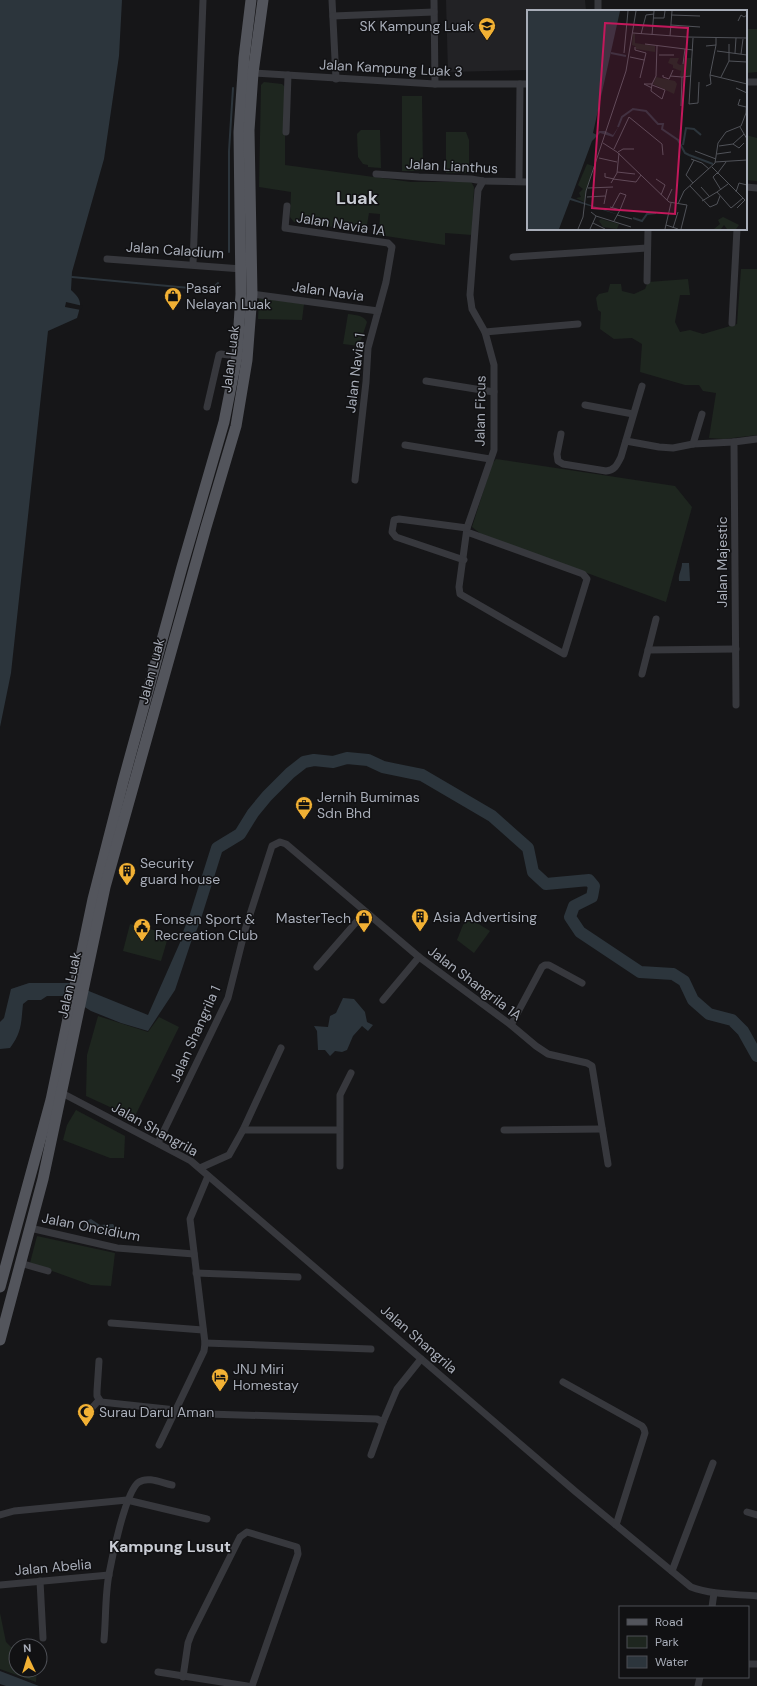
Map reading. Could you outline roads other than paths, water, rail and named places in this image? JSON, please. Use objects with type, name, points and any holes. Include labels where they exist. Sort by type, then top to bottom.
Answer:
[{"type":"main road","name":"Jalan Luak","points":[[0,1287],[73,1015],[105,855],[197,512],[224,422],[237,356],[242,268],[239,132],[244,58],[251,0]]},
{"type":"main road","name":"Jalan Luak","points":[[83,970],[206,527],[236,426],[247,360],[252,294],[249,130],[253,73],[263,0]]},
{"type":"main road","points":[[197,512],[204,513],[208,509],[223,473]]},
{"type":"main road","points":[[182,567],[198,528],[202,526],[206,527]]},
{"type":"main road","name":"Jalan Luak","points":[[0,1340],[43,1179],[62,1093],[73,1015]]},
{"type":"street","points":[[193,264],[203,0]]},
{"type":"street","points":[[332,0],[336,79]]},
{"type":"street","points":[[434,0],[435,84]]},
{"type":"street","points":[[333,16],[434,12]]},
{"type":"street","name":"Jalan Kampung Luak 3","points":[[253,73],[435,84],[527,84]]},
{"type":"street","points":[[286,132],[288,75]]},
{"type":"street","points":[[519,181],[520,84]]},
{"type":"street","name":"Jalan Lianthus","points":[[376,174],[471,179],[483,181],[527,182]]},
{"type":"street","name":"Jalan Ficus","points":[[467,530],[586,576],[587,579],[564,654],[460,594],[459,587],[467,530],[494,450],[494,365],[485,332],[472,309],[470,295],[478,190],[483,181]]},
{"type":"street","name":"Jalan Navia 1A","points":[[287,206],[285,228],[388,243],[392,247]]},
{"type":"street","points":[[647,281],[648,230]]},
{"type":"street","points":[[732,323],[737,230]]},
{"type":"street","name":"Jalan Navia 1","points":[[355,480],[368,348],[386,282],[392,247]]},
{"type":"street","points":[[513,257],[648,248]]},
{"type":"street","name":"Jalan Caladium","points":[[107,259],[242,268]]},
{"type":"street","name":"Jalan Navia","points":[[252,294],[378,311]]},
{"type":"street","points":[[485,332],[578,324]]},
{"type":"street","points":[[207,407],[218,355],[237,356]]},
{"type":"street","points":[[426,381],[494,392]]},
{"type":"street","points":[[560,434],[557,454],[558,461],[563,464],[606,471],[612,470],[616,467],[626,441],[642,386]]},
{"type":"street","points":[[585,405],[633,414]]},
{"type":"street","points":[[693,444],[702,414]]},
{"type":"street","points":[[626,441],[659,448],[673,448],[693,444],[757,439]]},
{"type":"street","name":"Jalan Majestic","points":[[734,442],[736,705]]},
{"type":"street","points":[[405,445],[490,459]]},
{"type":"street","points":[[464,560],[396,537],[392,532],[394,520],[399,519],[467,530]]},
{"type":"street","points":[[642,674],[656,619]]},
{"type":"street","points":[[648,650],[736,649]]},
{"type":"street","name":"Jalan Shangrila 1A","points":[[276,842],[286,844],[419,957],[536,1046],[548,1054],[587,1063],[592,1066],[594,1070],[608,1164]]},
{"type":"street","name":"Jalan Shangrila 1","points":[[158,1143],[228,998],[246,930],[272,846],[276,842]]},
{"type":"street","points":[[317,967],[365,912]]},
{"type":"street","points":[[383,1000],[419,957]]},
{"type":"street","points":[[510,1025],[542,967],[545,965],[549,965],[582,983]]},
{"type":"street","points":[[200,1168],[228,1154],[243,1130],[281,1048]]},
{"type":"street","points":[[340,1166],[340,1095],[351,1073]]},
{"type":"street","name":"Jalan Shangrila","points":[[62,1093],[186,1158],[200,1168],[421,1359],[691,1587],[714,1593],[757,1596]]},
{"type":"street","points":[[504,1130],[602,1129]]},
{"type":"street","points":[[243,1130],[339,1130]]},
{"type":"street","points":[[159,1445],[204,1351],[205,1344],[190,1219],[208,1176]]},
{"type":"street","name":"Jalan Oncidium","points":[[30,1228],[117,1248],[194,1254]]},
{"type":"street","points":[[20,1263],[48,1271]]},
{"type":"street","points":[[196,1273],[298,1276]]},
{"type":"street","points":[[111,1323],[203,1330]]},
{"type":"street","points":[[205,1344],[371,1350]]},
{"type":"street","points":[[371,1455],[397,1389],[421,1359]]},
{"type":"street","points":[[99,1361],[96,1392],[99,1400],[106,1404],[175,1411],[377,1419],[384,1422]]},
{"type":"street","points":[[563,1382],[642,1426],[644,1429],[645,1433],[616,1525]]},
{"type":"street","points":[[87,1411],[91,1409],[99,1400]]},
{"type":"street","points":[[672,1571],[713,1463]]},
{"type":"street","points":[[104,1640],[109,1575],[127,1500],[136,1484],[140,1481],[152,1480],[172,1485]]},
{"type":"street","points":[[0,1515],[14,1512],[127,1500],[208,1519]]},
{"type":"street","points":[[747,1512],[757,1515]]},
{"type":"street","points":[[183,1677],[188,1643],[191,1635],[240,1537],[248,1532],[297,1547],[298,1550],[298,1554],[252,1686]]},
{"type":"street","name":"Jalan Abelia","points":[[0,1585],[109,1575]]},
{"type":"street","points":[[40,1581],[43,1638]]},
{"type":"street","points":[[712,1606],[714,1593]]},
{"type":"street","points":[[158,1672],[247,1686]]},
{"type":"water","points":[[0,0],[122,0],[119,56],[104,159],[72,272],[71,290],[78,297],[80,303],[77,318],[48,331],[11,673],[0,727]]},
{"type":"water","points":[[682,563],[689,563],[690,581],[679,581]]},
{"type":"water","points":[[194,921],[194,933],[175,990],[148,1031],[121,1023],[91,1011],[67,996],[47,996],[41,1000],[28,1000],[23,1004],[21,1022],[17,1037],[10,1048],[0,1049],[0,1022],[4,1018],[11,989],[29,983],[69,983],[148,1015],[182,938]]},
{"type":"water","points":[[343,998],[354,999],[365,1012],[367,1022],[373,1025],[368,1031],[362,1026],[353,1036],[347,1050],[342,1052],[335,1051],[330,1056],[325,1050],[318,1050],[317,1031],[314,1026],[328,1027],[330,1016],[336,1013]]},
{"type":"water","points":[[91,1219],[100,1225],[113,1224],[115,1227],[113,1235],[111,1237],[85,1230],[83,1228],[86,1221]]},
{"type":"water","points":[[0,1671],[8,1674],[8,1678],[18,1678],[39,1686],[6,1686],[0,1684]]},
{"type":"waterway","points":[[229,252],[229,151],[233,88]]},
{"type":"waterway","points":[[72,277],[211,290],[218,283]]},
{"type":"waterway","points":[[188,935],[194,921],[217,848],[240,834],[253,813],[267,796],[290,773],[304,762],[314,760],[333,762],[347,758],[368,760],[383,767],[422,775],[492,816],[528,848],[533,872],[546,884],[589,880],[594,886],[592,897],[574,906],[570,917],[580,932],[640,972],[673,974],[684,981],[693,1000],[709,1014],[732,1020],[743,1031],[757,1056]]},
{"type":"place","name":"SK Kampung Luak","points":[[487,41]]},
{"type":"place","name":"Pasar Nelayan Luak","points":[[173,311]]},
{"type":"place","name":"Jernih Bumimas Sdn Bhd","points":[[304,820]]},
{"type":"place","name":"Security guard house","points":[[127,886]]},
{"type":"place","name":"Asia Advertising","points":[[420,932]]},
{"type":"place","name":"MasterTech","points":[[364,933]]},
{"type":"place","name":"Fonsen Sport & Recreation Club","points":[[142,942]]},
{"type":"place","name":"JNJ Miri Homestay","points":[[220,1392]]},
{"type":"place","name":"Surau Darul Aman","points":[[86,1427]]},
{"type":"district","name":"Luak","points":[[357,198]]},
{"type":"district","name":"Kampung Lusut","points":[[170,1546]]}]
